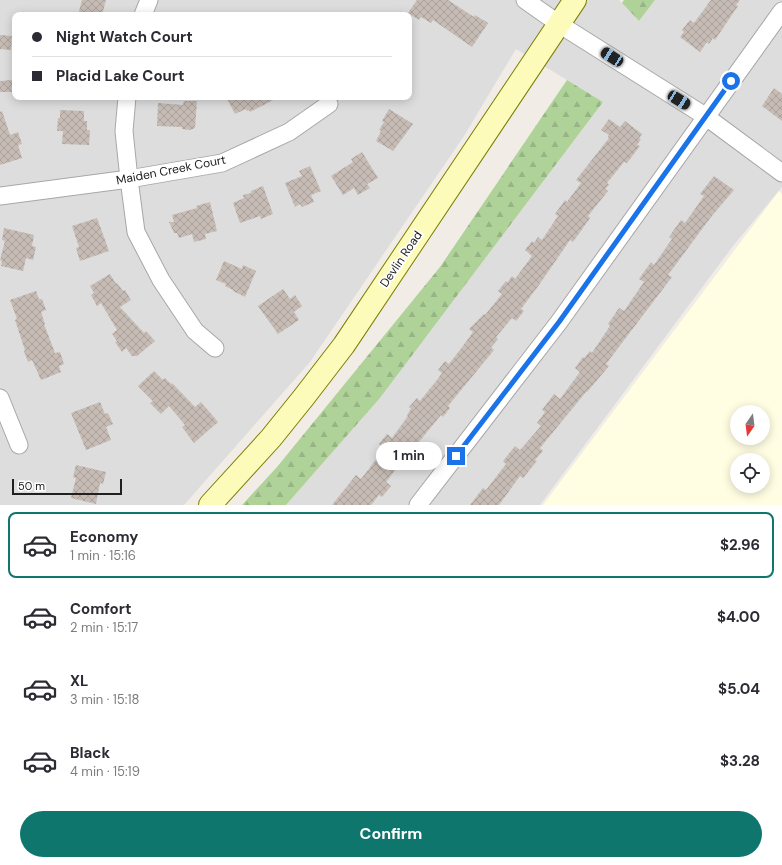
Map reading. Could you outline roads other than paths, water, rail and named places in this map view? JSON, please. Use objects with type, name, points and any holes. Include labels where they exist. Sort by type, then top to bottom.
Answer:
[{"type":"main road","name":"Devlin Road","points":[[210,505],[271,438],[344,345],[575,0]]},
{"type":"street","points":[[144,12],[149,0]]},
{"type":"street","points":[[525,0],[559,24],[705,116],[782,173]]},
{"type":"street","points":[[418,505],[559,322],[705,116],[782,11]]},
{"type":"street","points":[[127,100],[124,131],[136,232],[161,280],[195,331],[215,348]]},
{"type":"street","name":"Maiden Creek Court","points":[[0,196],[129,179],[222,163],[289,132],[329,104]]},
{"type":"street","points":[[0,398],[19,445]]}]
